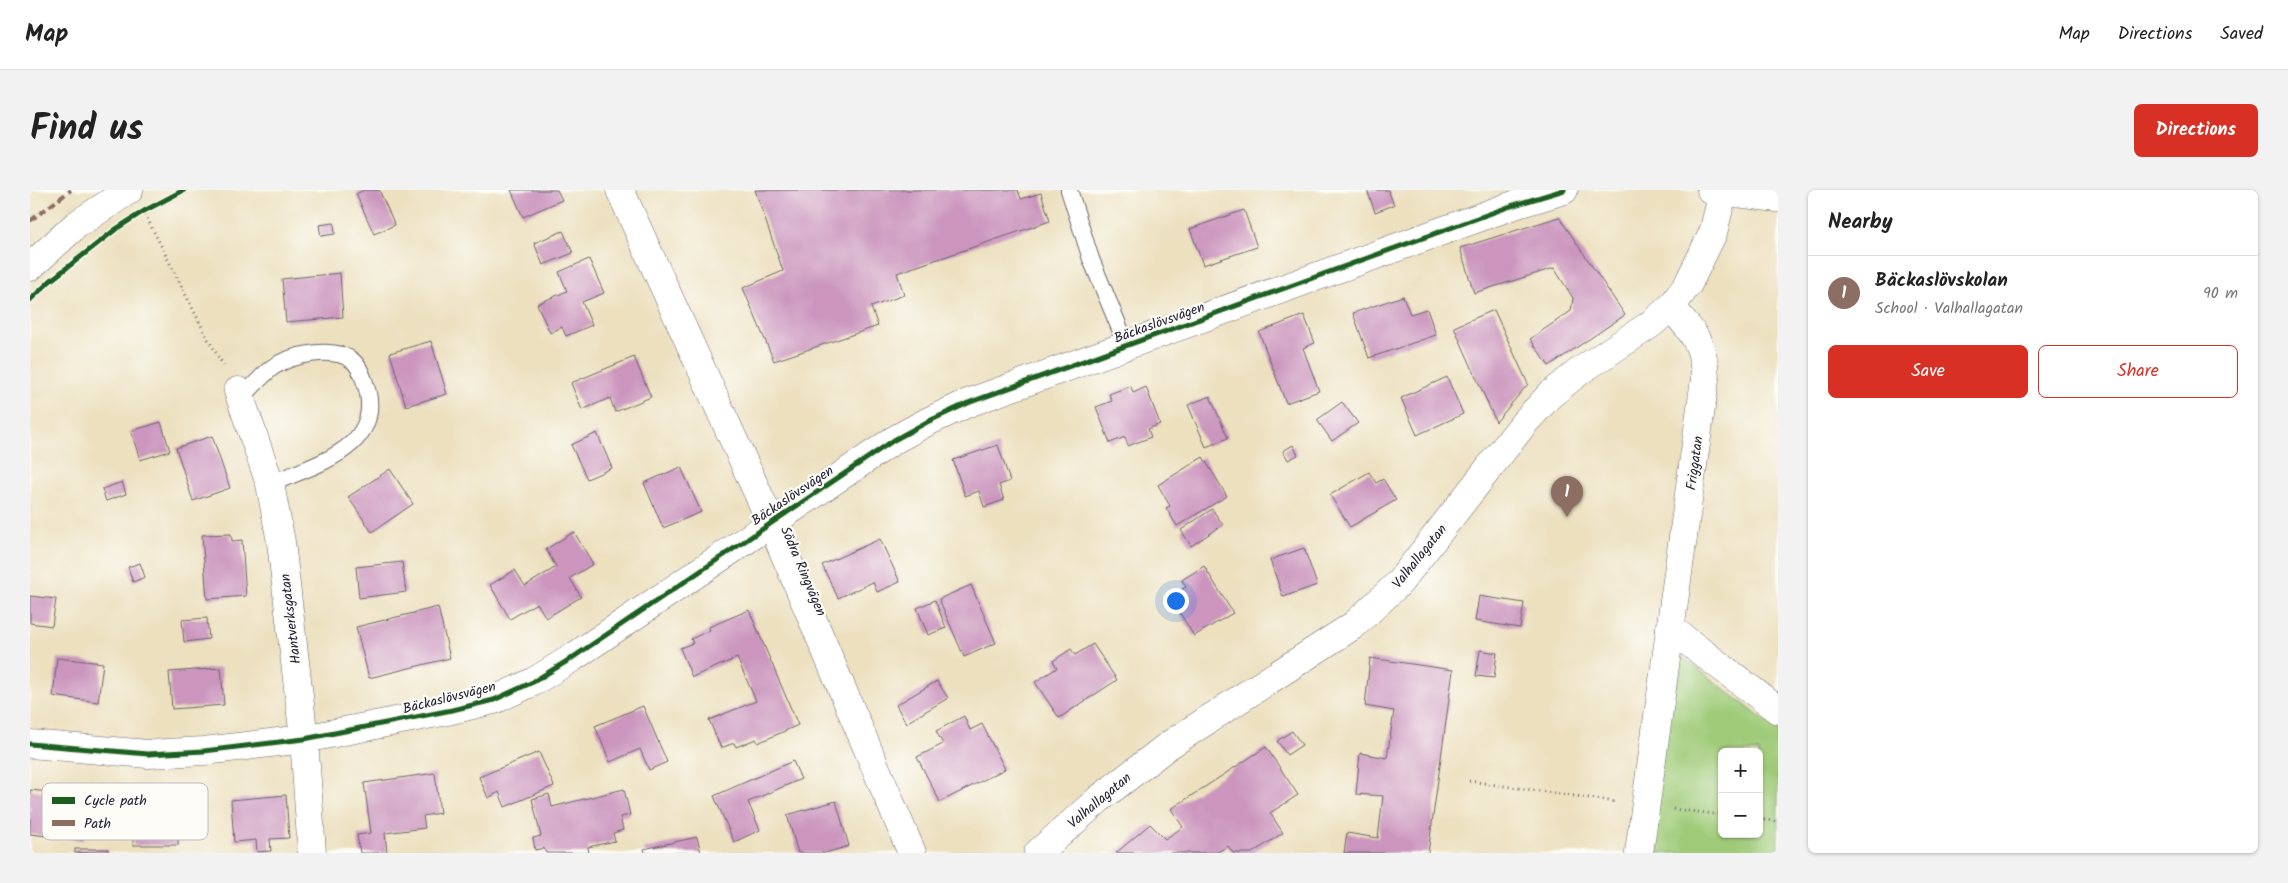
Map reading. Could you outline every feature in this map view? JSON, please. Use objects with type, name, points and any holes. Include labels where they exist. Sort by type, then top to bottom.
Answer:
[{"type":"street","name":"Södra Ringvägen","points":[[620,190],[771,522],[912,853]]},
{"type":"street","name":"Bäckaslövsvägen","points":[[30,744],[148,754],[204,751],[304,739],[494,700],[533,682],[894,440],[968,402],[1128,346],[1511,206],[1564,190]]},
{"type":"street","points":[[1717,191],[1778,198]]},
{"type":"street","name":"Valhallagatan","points":[[1038,853],[1099,799],[1169,745],[1354,625],[1399,584],[1525,422],[1550,395],[1580,371],[1652,324],[1672,307],[1688,284],[1713,233],[1717,191]]},
{"type":"street","points":[[30,267],[76,225],[136,201]]},
{"type":"street","name":"Friggatan","points":[[1638,853],[1702,409],[1705,361],[1701,346],[1689,327],[1672,307]]},
{"type":"street","name":"Hantverksgatan","points":[[239,395],[270,484],[281,542],[304,739],[312,853]]},
{"type":"street","points":[[1670,628],[1778,710]]},
{"type":"lane","points":[[1069,190],[1091,259],[1128,346]]},
{"type":"lane","points":[[239,395],[274,366],[293,357],[311,353],[341,354],[353,361],[361,371],[368,390],[370,414],[364,427],[352,443],[331,458],[270,484]]},
{"type":"path","points":[[136,201],[239,395]]},
{"type":"path","points":[[1469,781],[1718,815]]},
{"type":"path","points":[[1763,820],[1778,822]]},
{"type":"green space","points":[[1674,650],[1778,731],[1778,853],[1649,853]]},
{"type":"building","points":[[364,190],[379,190],[395,225],[374,234],[356,194]]},
{"type":"building","points":[[511,190],[557,190],[562,200],[523,217]]},
{"type":"building","points":[[755,190],[1018,190],[1021,199],[1041,193],[1050,221],[897,273],[904,295],[871,307],[878,326],[774,361],[743,288],[783,271]]},
{"type":"building","points":[[1367,190],[1388,190],[1394,205],[1375,212]]},
{"type":"building","points":[[1244,210],[1257,247],[1203,265],[1190,229]]},
{"type":"building","points":[[1559,217],[1625,315],[1549,366],[1530,339],[1571,311],[1573,298],[1554,268],[1474,293],[1460,248]]},
{"type":"building","points":[[334,223],[335,234],[321,236],[319,225]]},
{"type":"building","points":[[563,231],[573,253],[543,265],[534,243]]},
{"type":"building","points":[[589,259],[604,293],[582,302],[592,325],[566,336],[562,327],[550,333],[537,304],[567,291],[559,272]]},
{"type":"building","points":[[340,273],[343,317],[286,322],[282,279]]},
{"type":"building","points":[[1403,296],[1410,314],[1427,309],[1436,335],[1369,358],[1353,313]]},
{"type":"building","points":[[1494,310],[1528,384],[1496,422],[1454,327]]},
{"type":"building","points":[[1304,315],[1315,343],[1303,348],[1319,391],[1286,403],[1259,332]]},
{"type":"building","points":[[431,341],[447,394],[406,406],[390,353]]},
{"type":"building","points":[[634,357],[651,397],[615,412],[610,398],[582,410],[571,383]]},
{"type":"building","points":[[1447,377],[1463,414],[1417,435],[1401,398]]},
{"type":"building","points":[[1131,386],[1133,393],[1146,387],[1160,424],[1148,429],[1151,437],[1128,446],[1125,437],[1110,443],[1096,407],[1112,401],[1109,394]]},
{"type":"building","points":[[1210,396],[1228,438],[1206,447],[1188,405]]},
{"type":"building","points":[[1342,402],[1358,423],[1332,441],[1317,420]]},
{"type":"building","points":[[161,422],[170,451],[140,460],[131,431]]},
{"type":"building","points":[[597,433],[612,468],[587,479],[571,445]]},
{"type":"building","points":[[212,436],[230,488],[193,501],[176,448]]},
{"type":"building","points":[[998,445],[1010,481],[999,485],[1004,500],[984,507],[979,491],[965,496],[953,460]]},
{"type":"building","points":[[1293,445],[1298,455],[1288,460],[1283,451]]},
{"type":"building","points":[[1203,457],[1227,496],[1177,526],[1166,508],[1170,506],[1158,485]]},
{"type":"building","points":[[681,467],[701,512],[663,528],[644,483]]},
{"type":"building","points":[[390,469],[413,504],[372,532],[348,497]]},
{"type":"building","points":[[1369,472],[1376,483],[1383,479],[1396,500],[1350,527],[1330,495]]},
{"type":"building","points":[[122,482],[126,494],[106,501],[102,489]]},
{"type":"building","points":[[1212,509],[1223,525],[1191,546],[1181,530]]},
{"type":"building","points":[[574,532],[593,564],[570,578],[581,597],[546,618],[537,603],[510,619],[490,585],[515,570],[525,586],[556,567],[546,549]]},
{"type":"building","points":[[231,534],[232,541],[242,540],[246,596],[207,599],[202,535]]},
{"type":"building","points":[[880,539],[900,582],[877,592],[873,582],[838,598],[822,565]]},
{"type":"building","points":[[1304,548],[1317,585],[1283,597],[1270,560]]},
{"type":"building","points":[[402,562],[406,592],[359,598],[356,567]]},
{"type":"building","points":[[140,563],[145,577],[133,582],[128,567]]},
{"type":"building","points":[[1204,566],[1233,613],[1194,636],[1170,597],[1186,587],[1182,580]]},
{"type":"building","points":[[971,585],[996,643],[964,657],[939,599]]},
{"type":"building","points":[[30,596],[56,599],[52,626],[30,623]]},
{"type":"building","points":[[1479,596],[1524,603],[1520,628],[1475,621]]},
{"type":"building","points":[[935,600],[946,628],[928,635],[917,608]]},
{"type":"building","points":[[438,607],[450,658],[369,678],[356,627]]},
{"type":"building","points":[[749,610],[798,725],[758,743],[756,739],[736,747],[734,743],[721,748],[709,720],[756,701],[737,658],[692,677],[680,648],[693,643],[691,639],[710,630],[709,627]]},
{"type":"building","points":[[207,618],[209,639],[184,642],[182,620]]},
{"type":"building","points":[[1093,644],[1117,680],[1059,718],[1035,682],[1057,668],[1053,661],[1071,649],[1075,655]]},
{"type":"building","points":[[1480,650],[1497,653],[1494,678],[1476,676]]},
{"type":"building","points":[[57,658],[103,663],[98,702],[53,696]]},
{"type":"building","points":[[1370,658],[1453,670],[1428,853],[1344,853],[1347,833],[1378,838],[1383,796],[1356,794],[1360,753],[1387,758],[1394,711],[1365,706]]},
{"type":"building","points":[[221,668],[224,705],[172,709],[169,672]]},
{"type":"building","points":[[937,681],[948,698],[906,723],[896,705]]},
{"type":"building","points":[[643,706],[667,762],[649,770],[640,749],[610,762],[595,726]]},
{"type":"building","points":[[964,716],[970,730],[982,724],[1005,769],[940,802],[917,757],[943,744],[936,731]]},
{"type":"building","points":[[1292,731],[1302,745],[1287,755],[1277,741]]},
{"type":"building","points":[[1266,747],[1298,795],[1270,813],[1283,833],[1252,853],[1233,853],[1228,846],[1216,853],[1116,853],[1150,824],[1165,839],[1183,827],[1171,809]]},
{"type":"building","points":[[539,752],[554,786],[505,807],[499,792],[488,798],[479,777]]},
{"type":"building","points":[[793,761],[801,779],[748,802],[760,830],[734,842],[714,796]]},
{"type":"building","points":[[435,773],[440,813],[423,816],[425,828],[385,833],[387,853],[360,853],[357,835],[371,833],[364,783]]},
{"type":"building","points":[[624,789],[630,815],[620,817],[623,830],[613,833],[615,841],[588,847],[589,853],[546,853],[544,848],[535,850],[533,838],[541,836],[532,799],[549,794],[552,807]]},
{"type":"building","points":[[30,790],[42,791],[42,835],[30,834]]},
{"type":"building","points":[[286,795],[289,838],[270,839],[271,851],[257,852],[256,840],[234,842],[231,800]]},
{"type":"building","points":[[836,801],[849,846],[825,853],[798,853],[787,815]]},
{"type":"building","points":[[697,837],[701,853],[645,853],[644,849]]},
{"type":"building","points":[[133,840],[178,840],[178,845],[133,845]]},
{"type":"building","points":[[75,849],[108,849],[108,853],[75,853]]},
{"type":"marked path","points":[[30,221],[71,190]]},
{"type":"cycle path","points":[[30,300],[50,281],[116,229],[144,211],[184,190]]},
{"type":"cycle path","points":[[30,744],[148,754],[204,751],[304,739],[494,700],[533,682],[572,658],[894,440],[927,422],[968,403],[1511,206],[1564,190]]},
{"type":"place","name":"Bäckaslövskolan","points":[[1567,517]]}]
